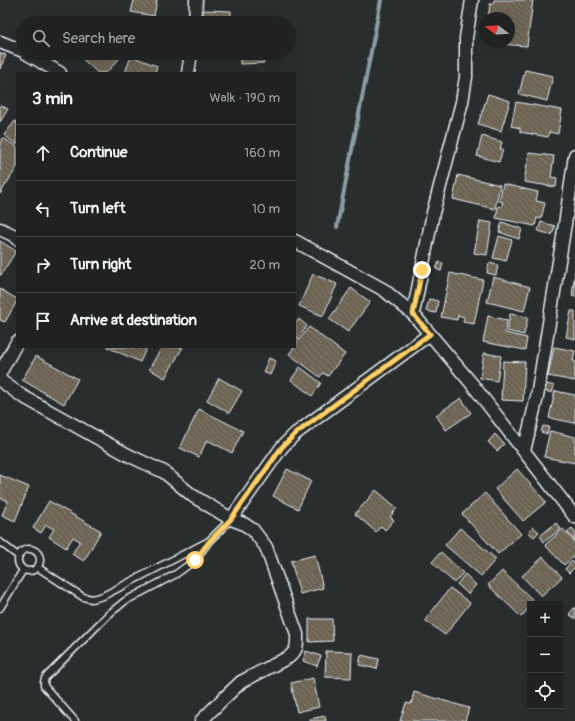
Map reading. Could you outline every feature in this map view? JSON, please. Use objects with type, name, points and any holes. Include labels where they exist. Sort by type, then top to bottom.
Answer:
[{"type":"street","points":[[195,16],[196,0]]},
{"type":"street","points":[[413,314],[433,213],[463,96],[466,77],[466,38],[472,0]]},
{"type":"street","points":[[0,42],[16,48]]},
{"type":"street","points":[[38,60],[58,72]]},
{"type":"street","points":[[188,72],[190,60]]},
{"type":"street","points":[[524,451],[537,397],[575,155]]},
{"type":"street","points":[[0,229],[16,238]]},
{"type":"street","points":[[296,242],[384,290],[413,314],[472,384],[575,517]]},
{"type":"street","points":[[231,519],[282,447],[295,434],[430,334]]},
{"type":"street","points":[[0,373],[16,344]]},
{"type":"street","points":[[0,378],[1,381],[22,396],[128,455],[164,472],[193,496],[231,519],[244,524],[253,530],[266,547],[297,634],[295,652],[289,657],[241,682],[201,721]]},
{"type":"lane","points":[[75,721],[44,686],[45,678],[109,614],[125,601],[176,574],[195,560],[209,542],[231,519]]},
{"type":"lane","points":[[0,542],[18,556]]},
{"type":"lane","points":[[37,567],[83,597],[92,598],[103,596],[209,542]]},
{"type":"lane","points":[[32,549],[36,552],[40,559],[37,567],[30,571],[23,570],[17,561],[20,552],[32,549]]},
{"type":"lane","points":[[0,608],[23,570]]},
{"type":"building","points":[[134,0],[157,0],[154,16],[131,12]]},
{"type":"building","points":[[494,0],[533,0],[527,46],[515,45],[515,12],[489,12],[490,4],[493,4]]},
{"type":"building","points":[[203,10],[231,11],[231,16],[203,16]]},
{"type":"building","points":[[0,53],[6,55],[0,69]]},
{"type":"building","points":[[84,60],[118,60],[107,72],[97,72]]},
{"type":"building","points":[[130,60],[141,60],[157,66],[155,72],[125,72]]},
{"type":"building","points":[[240,60],[264,60],[264,63],[240,64]]},
{"type":"building","points":[[525,70],[553,76],[547,101],[519,94]]},
{"type":"building","points":[[488,94],[510,101],[501,131],[478,124]]},
{"type":"building","points":[[516,102],[562,110],[558,134],[549,132],[548,137],[520,132],[520,128],[511,126]]},
{"type":"building","points":[[0,105],[8,109],[0,122]]},
{"type":"building","points":[[15,121],[16,122],[16,144],[4,135]]},
{"type":"building","points":[[482,136],[502,142],[500,149],[503,149],[499,162],[477,156]]},
{"type":"building","points":[[3,138],[16,146],[16,169],[0,194],[0,143]]},
{"type":"building","points":[[529,153],[554,156],[551,177],[557,178],[556,187],[524,182]]},
{"type":"building","points":[[458,175],[500,185],[495,209],[453,199]]},
{"type":"building","points":[[503,184],[538,192],[536,201],[545,203],[541,219],[537,218],[535,226],[496,218],[498,206],[501,207],[503,202],[499,201]]},
{"type":"building","points":[[480,221],[492,223],[487,255],[474,253]]},
{"type":"building","points":[[502,222],[522,229],[519,239],[499,232]]},
{"type":"building","points":[[541,222],[555,226],[552,235],[538,231]]},
{"type":"building","points":[[499,236],[512,240],[506,261],[493,258]]},
{"type":"building","points":[[0,241],[16,251],[1,275],[0,275]]},
{"type":"building","points":[[439,262],[443,263],[441,271],[436,269]]},
{"type":"building","points":[[489,263],[498,265],[496,275],[487,273]]},
{"type":"building","points":[[575,271],[575,297],[572,296]]},
{"type":"building","points":[[450,273],[483,280],[474,324],[463,322],[464,317],[458,315],[457,320],[441,317]]},
{"type":"building","points":[[313,274],[337,284],[323,316],[299,306]]},
{"type":"building","points":[[493,277],[530,287],[524,311],[487,302]]},
{"type":"building","points":[[351,288],[370,302],[348,332],[329,319]]},
{"type":"building","points":[[0,289],[16,298],[16,303],[5,322],[0,320]]},
{"type":"building","points":[[429,299],[438,301],[436,313],[426,311]]},
{"type":"building","points":[[571,311],[575,311],[575,339],[566,337]]},
{"type":"building","points":[[510,314],[528,317],[524,335],[507,331]]},
{"type":"building","points":[[488,316],[507,320],[505,333],[527,338],[525,350],[483,342]]},
{"type":"building","points":[[299,319],[307,326],[296,341],[296,323]]},
{"type":"building","points":[[309,327],[345,354],[328,376],[323,373],[320,377],[289,354],[293,348],[296,348],[296,344]]},
{"type":"building","points":[[554,347],[575,351],[573,361],[575,361],[575,381],[548,376]]},
{"type":"building","points":[[109,348],[147,348],[140,362]]},
{"type":"building","points":[[161,348],[182,348],[165,378],[149,369]]},
{"type":"building","points":[[484,353],[501,356],[497,381],[480,378]]},
{"type":"building","points":[[36,356],[78,379],[64,404],[22,380]]},
{"type":"building","points":[[269,358],[276,361],[270,375],[263,372]]},
{"type":"building","points":[[503,361],[525,362],[523,401],[501,400]]},
{"type":"building","points":[[300,367],[321,383],[312,396],[291,380]]},
{"type":"building","points":[[219,378],[242,391],[229,413],[207,400]]},
{"type":"building","points":[[547,384],[554,386],[552,393],[545,391]]},
{"type":"building","points":[[555,391],[575,395],[575,423],[549,418]]},
{"type":"building","points":[[461,398],[471,413],[446,430],[436,415]]},
{"type":"building","points":[[199,409],[243,431],[232,453],[207,440],[199,457],[180,448]]},
{"type":"building","points":[[543,426],[549,427],[547,434],[541,432]]},
{"type":"building","points":[[550,431],[575,437],[575,463],[544,457]]},
{"type":"building","points":[[495,434],[504,444],[497,451],[488,442]]},
{"type":"building","points":[[287,469],[311,481],[298,509],[273,496]]},
{"type":"building","points":[[517,469],[546,502],[523,521],[495,489]]},
{"type":"building","points":[[0,475],[29,487],[15,521],[2,515],[8,501],[1,498],[0,501]]},
{"type":"building","points":[[376,490],[397,508],[390,517],[394,520],[385,530],[381,526],[376,532],[355,514]]},
{"type":"building","points":[[485,493],[521,534],[498,554],[462,514]]},
{"type":"building","points":[[49,501],[101,531],[84,561],[72,554],[80,541],[73,537],[66,548],[49,537],[54,529],[46,525],[41,533],[33,528]]},
{"type":"building","points":[[556,523],[561,529],[544,542],[540,536]]},
{"type":"building","points":[[533,527],[539,532],[534,537],[528,532]]},
{"type":"building","points":[[460,528],[496,559],[481,576],[445,545]]},
{"type":"building","points":[[572,528],[575,531],[575,541],[567,532]]},
{"type":"building","points":[[563,529],[575,542],[575,555],[564,565],[545,545]]},
{"type":"building","points":[[441,552],[463,573],[454,583],[432,562]]},
{"type":"building","points":[[315,555],[323,588],[300,594],[291,561]]},
{"type":"building","points":[[543,557],[562,577],[541,596],[522,576]]},
{"type":"building","points":[[572,561],[575,564],[575,567],[569,573],[565,569]]},
{"type":"building","points":[[502,571],[534,601],[527,601],[527,610],[521,617],[488,585]]},
{"type":"building","points":[[465,574],[476,585],[468,594],[457,584]]},
{"type":"building","points":[[450,588],[470,603],[445,635],[425,620]]},
{"type":"building","points":[[575,607],[575,619],[569,614]]},
{"type":"building","points":[[309,619],[332,619],[333,641],[309,642]]},
{"type":"building","points":[[306,651],[321,656],[317,666],[303,661]]},
{"type":"building","points":[[326,651],[352,652],[351,678],[325,677]]},
{"type":"building","points":[[361,655],[379,659],[377,669],[359,665]]},
{"type":"building","points":[[313,678],[319,707],[297,712],[291,683]]},
{"type":"building","points":[[414,692],[469,708],[465,721],[400,721],[406,703],[411,704]]},
{"type":"building","points":[[325,716],[326,721],[310,721],[310,719]]},
{"type":"waterway","points":[[337,227],[381,0]]},
{"type":"route","points":[[195,560],[209,542],[231,519],[282,447],[295,434],[430,334],[413,314],[422,270]]}]
